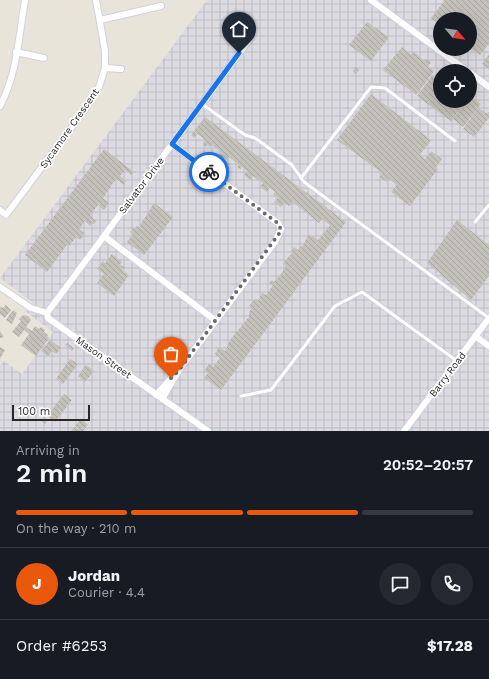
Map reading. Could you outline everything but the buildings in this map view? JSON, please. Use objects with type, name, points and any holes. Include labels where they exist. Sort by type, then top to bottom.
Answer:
[{"type":"street","points":[[0,106],[8,89],[25,0]]},
{"type":"street","name":"Sycamore Crescent","points":[[0,210],[6,215],[86,108],[99,87],[105,68],[105,51],[96,0]]},
{"type":"street","points":[[371,0],[458,64]]},
{"type":"street","points":[[100,20],[161,6]]},
{"type":"street","name":"Salvator Drive","points":[[47,313],[249,40],[237,16]]},
{"type":"street","points":[[16,52],[44,58]]},
{"type":"street","points":[[105,68],[121,69]]},
{"type":"street","points":[[477,78],[489,87]]},
{"type":"street","points":[[159,397],[275,242],[282,229],[279,224],[172,144]]},
{"type":"street","points":[[104,236],[216,320]]},
{"type":"street","name":"Mason Street","points":[[0,286],[31,308],[47,313],[48,318],[208,431]]},
{"type":"street","name":"Barry Road","points":[[404,431],[489,318]]},
{"type":"street","points":[[475,336],[489,346]]},
{"type":"lane","points":[[301,178],[371,87],[385,88],[455,141]]},
{"type":"lane","points":[[202,104],[245,135],[255,138],[261,142],[292,165],[304,182],[489,318]]},
{"type":"lane","points":[[475,222],[489,205]]},
{"type":"lane","points":[[241,396],[271,390],[335,306],[362,292],[457,361]]},
{"type":"shaded area","points":[[207,0],[489,0],[489,431],[0,431],[0,366],[4,361],[22,374],[53,332],[25,311],[32,302],[0,278]]},
{"type":"way so far","points":[[171,378],[179,370],[275,242],[282,229],[279,224],[209,172]]},
{"type":"route","points":[[209,172],[172,144],[239,53]]}]
